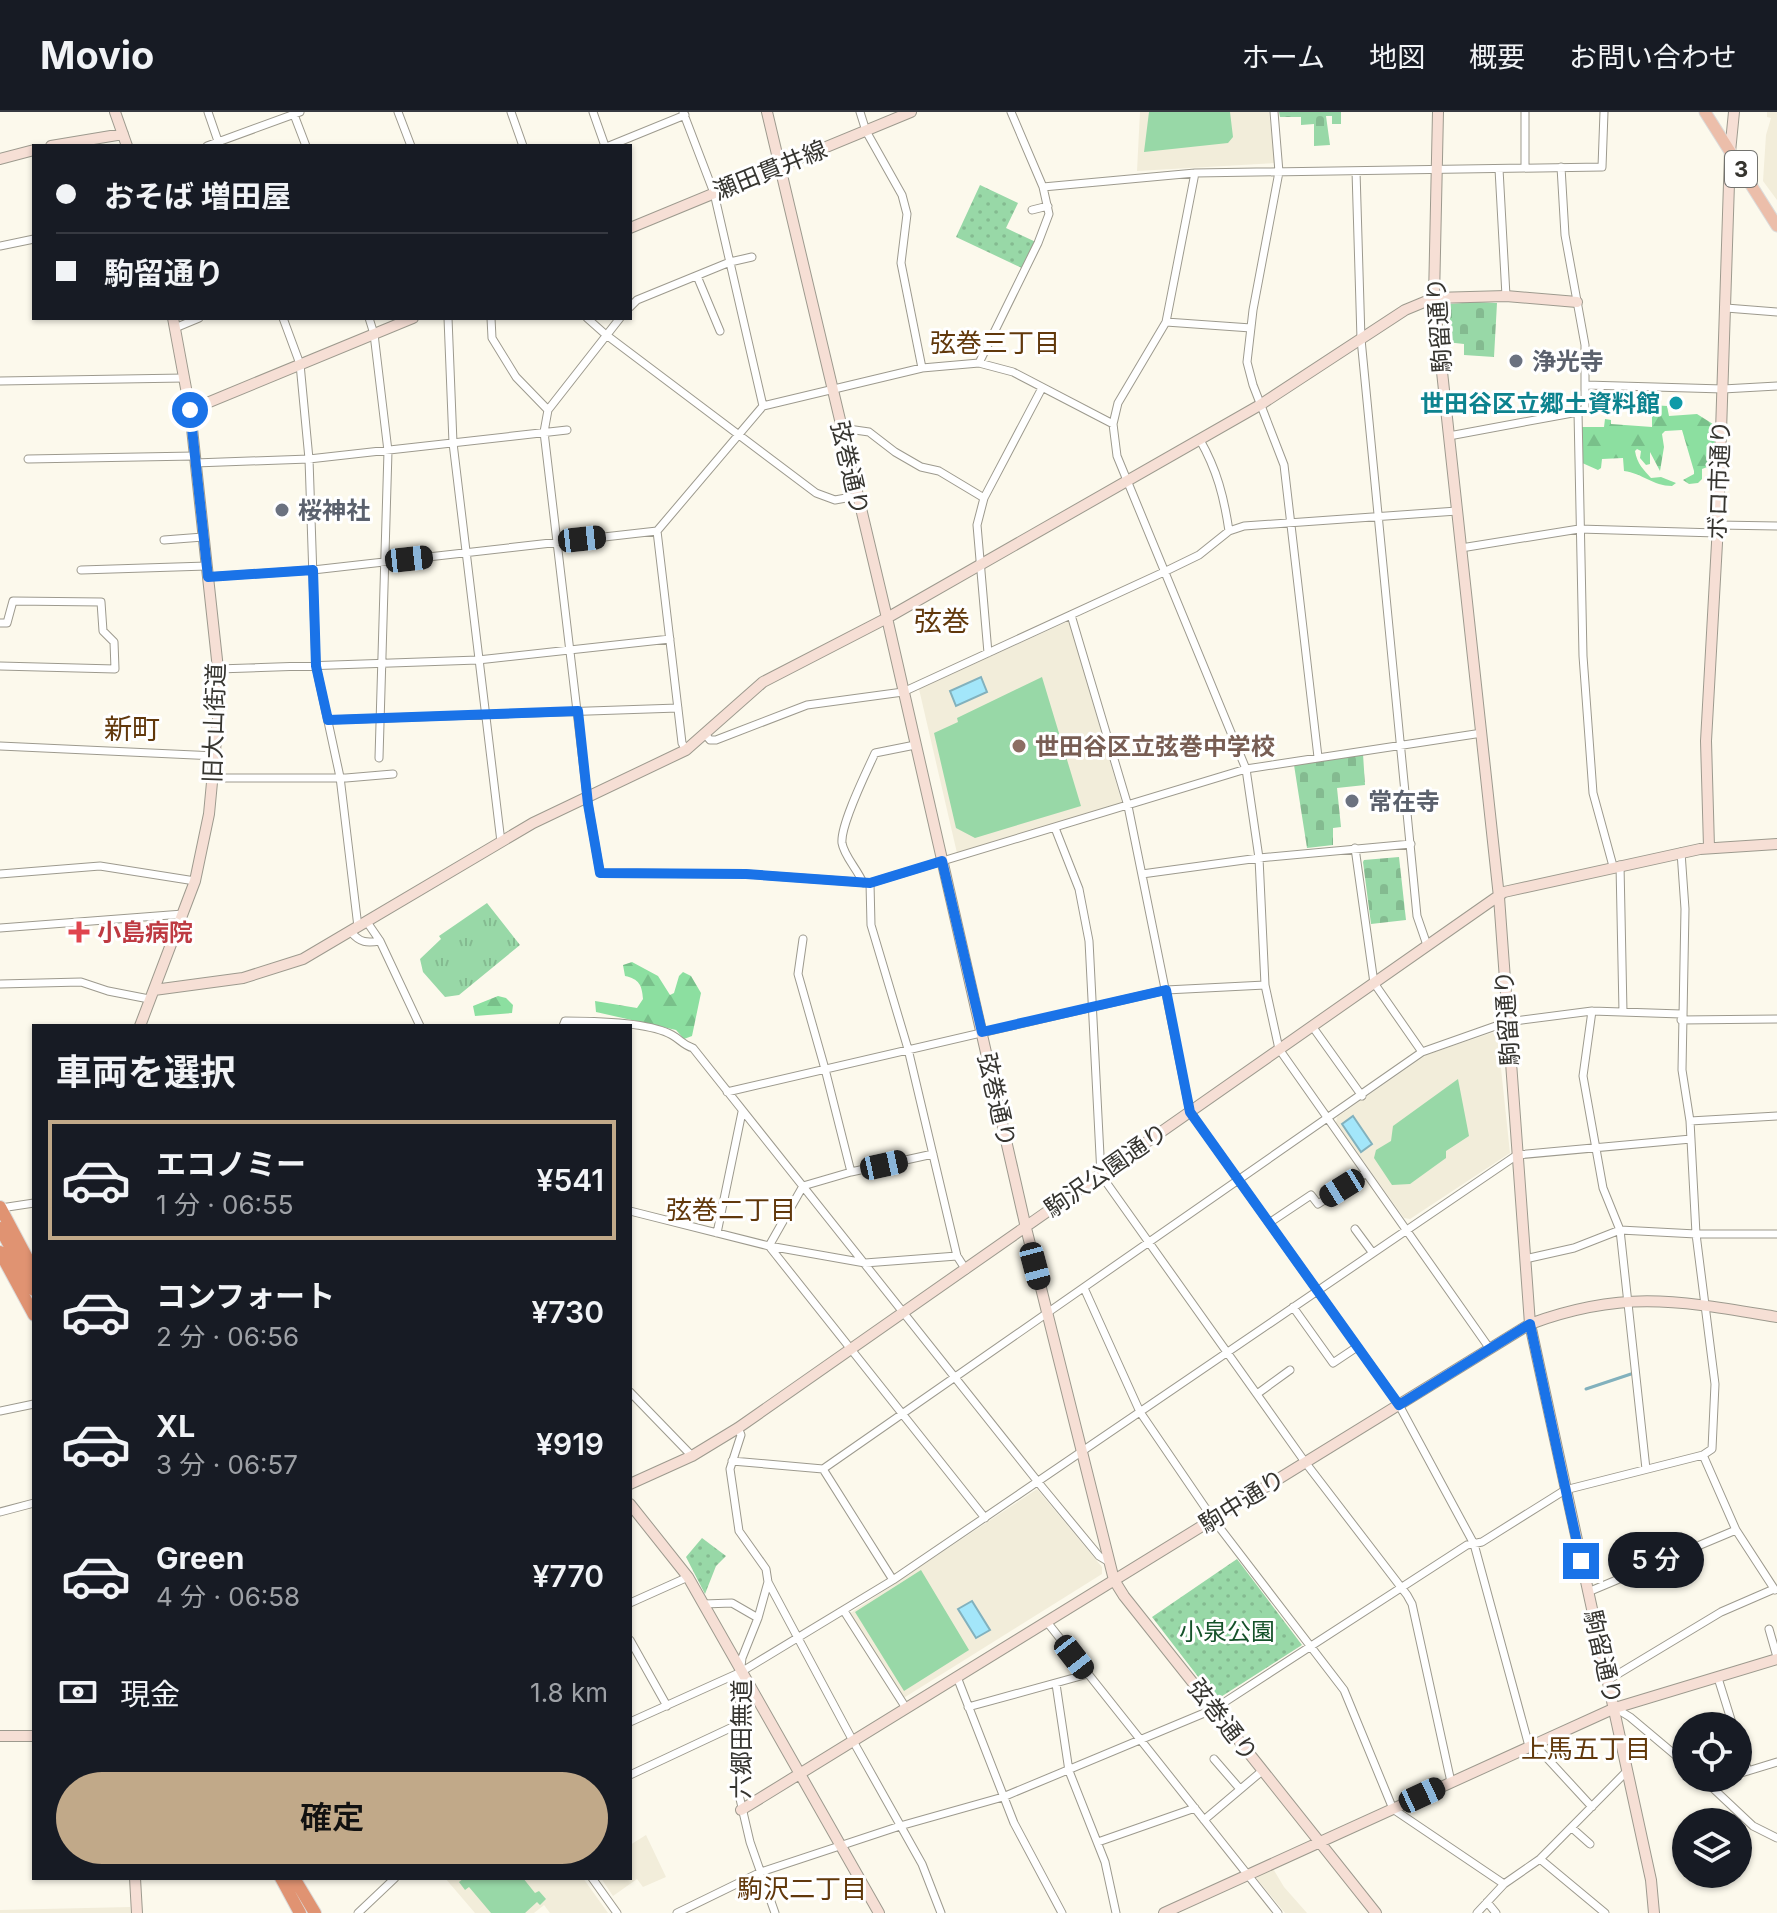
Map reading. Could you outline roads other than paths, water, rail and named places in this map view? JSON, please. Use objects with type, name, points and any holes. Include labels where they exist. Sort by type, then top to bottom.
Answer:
[{"type":"highway","points":[[0,1208],[32,1267]]},
{"type":"highway","points":[[0,1228],[32,1286]]},
{"type":"highway","points":[[0,1252],[32,1311]]},
{"type":"highway","points":[[0,1266],[32,1322]]},
{"type":"highway","points":[[275,1880],[293,1913]]},
{"type":"highway","points":[[282,1880],[300,1913]]},
{"type":"highway","points":[[298,1880],[318,1913]]},
{"type":"main road","name":"3","points":[[1705,112],[1777,226]]},
{"type":"street","points":[[115,112],[126,144]]},
{"type":"street","points":[[208,112],[219,144],[296,113],[305,144]]},
{"type":"street","points":[[398,112],[410,144]]},
{"type":"street","points":[[511,112],[522,144]]},
{"type":"street","points":[[593,112],[606,144]]},
{"type":"street","name":"弦巻通り","points":[[767,112],[887,618],[1026,1228],[1114,1580],[1373,1912]]},
{"type":"street","points":[[860,112],[866,131],[902,195],[907,214],[901,263],[922,368]]},
{"type":"street","name":"瀬田貫井線","points":[[632,227],[911,112]]},
{"type":"street","points":[[979,363],[1049,214],[1043,187],[1011,112]]},
{"type":"street","points":[[1274,112],[1279,172],[1247,362],[1284,465],[1318,757]]},
{"type":"street","name":"駒留通り","points":[[1438,112],[1434,298],[1499,897],[1530,1324],[1615,1708],[1651,1880],[1654,1913]]},
{"type":"street","points":[[1525,112],[1525,168]]},
{"type":"street","points":[[1043,187],[1195,173],[1602,167],[1604,112]]},
{"type":"street","name":"ボロ市通り","points":[[1709,847],[1706,741],[1718,529],[1730,152],[1734,112]]},
{"type":"street","points":[[612,144],[684,114],[714,193],[763,406]]},
{"type":"street","points":[[63,144],[123,134]]},
{"type":"street","points":[[0,159],[32,151]]},
{"type":"street","points":[[1449,436],[1578,412],[1585,408],[1585,345],[1565,235],[1561,167]]},
{"type":"street","points":[[1499,169],[1506,296]]},
{"type":"street","points":[[1356,171],[1361,339],[1417,916],[1427,945]]},
{"type":"street","points":[[1195,173],[1166,322],[1118,403],[1113,424],[1117,456],[1246,769],[1259,858],[1265,985],[1279,1049],[1490,1349]]},
{"type":"street","points":[[1032,210],[1048,206]]},
{"type":"street","points":[[0,246],[32,239]]},
{"type":"street","points":[[632,305],[637,300],[730,262],[752,257]]},
{"type":"street","points":[[697,276],[720,331]]},
{"type":"street","points":[[0,984],[81,982],[108,991],[152,995],[267,971],[303,959],[501,842],[588,796],[686,750],[763,682],[887,618],[1200,440],[1260,405],[1405,310],[1434,298],[1506,296],[1577,302]]},
{"type":"street","points":[[1726,308],[1777,312]]},
{"type":"street","points":[[284,320],[300,364],[309,459],[316,666],[340,777],[359,927],[358,940],[380,941]]},
{"type":"street","points":[[370,320],[388,451],[379,758]]},
{"type":"street","points":[[174,323],[190,410],[408,320]]},
{"type":"street","points":[[448,320],[453,443],[501,842]]},
{"type":"street","points":[[491,320],[492,338],[516,377],[548,410]]},
{"type":"street","points":[[589,320],[816,493],[835,500],[857,496]]},
{"type":"street","points":[[618,320],[548,410],[544,432],[600,873],[716,873],[866,883],[1246,769],[1482,733]]},
{"type":"street","points":[[1166,322],[1251,328]]},
{"type":"street","points":[[81,570],[313,570],[657,531],[763,406],[922,368],[979,363],[1013,372],[1113,424]]},
{"type":"street","points":[[0,381],[184,378]]},
{"type":"street","points":[[1586,385],[1723,389],[1777,386]]},
{"type":"street","points":[[988,653],[977,525],[984,498],[1042,388]]},
{"type":"street","name":"旧大山街道","points":[[141,1024],[195,881],[216,756],[218,669],[190,410]]},
{"type":"street","points":[[1578,412],[1583,656],[1593,793],[1616,865],[1623,1012]]},
{"type":"street","points":[[841,428],[869,432],[921,467],[939,471],[984,498]]},
{"type":"street","points":[[28,459],[309,459],[567,430]]},
{"type":"street","points":[[1200,440],[1220,481],[1229,531]]},
{"type":"street","points":[[704,733],[710,740],[716,740],[807,705],[903,692],[1199,555],[1229,531],[1244,526],[1457,511]]},
{"type":"street","points":[[1461,548],[1579,529],[1777,526]]},
{"type":"street","points":[[657,531],[682,743],[686,750]]},
{"type":"street","points":[[164,540],[203,537]]},
{"type":"street","points":[[0,623],[7,623],[13,601],[101,602],[103,631],[114,642],[115,669],[0,666]]},
{"type":"street","points":[[1071,615],[1128,806],[1190,1112],[1399,1405],[1474,1544],[1532,1745],[1592,1807]]},
{"type":"street","points":[[218,669],[478,660],[670,639]]},
{"type":"street","points":[[328,720],[678,708]]},
{"type":"street","points":[[915,745],[875,753],[854,801],[842,842],[866,883],[871,925],[908,1049],[957,1256],[966,1270]]},
{"type":"street","points":[[0,746],[216,756]]},
{"type":"street","points":[[213,778],[393,774]]},
{"type":"street","points":[[1055,828],[1081,900],[1089,941],[1101,1175],[1305,1462],[1412,1604],[1451,1782]]},
{"type":"street","points":[[1142,874],[1259,858],[1411,844]]},
{"type":"street","name":"駒沢公園通り","points":[[632,1483],[692,1456],[738,1428],[1510,890],[1709,847],[1777,844]]},
{"type":"street","points":[[1355,848],[1374,983],[1422,1052]]},
{"type":"street","points":[[677,1913],[761,1872],[900,1826],[1003,1797],[1214,1709],[1467,1545],[1482,1542],[1565,1490],[1703,1455],[1712,1449],[1715,1384],[1696,1234],[1690,1121],[1683,1083],[1681,1017],[1685,909],[1681,852]]},
{"type":"street","points":[[0,874],[100,866],[195,881]]},
{"type":"street","points":[[0,928],[183,914]]},
{"type":"street","points":[[359,927],[380,941],[419,1024]]},
{"type":"street","points":[[803,939],[797,970],[851,1172]]},
{"type":"street","points":[[727,1092],[1166,990],[1265,985]]},
{"type":"street","points":[[732,1461],[823,1469],[1422,1052],[1507,1022],[1592,1011],[1777,1019]]},
{"type":"street","points":[[1592,1011],[1583,1076],[1603,1188],[1620,1230],[1646,1469]]},
{"type":"street","points":[[564,1024],[565,1021],[619,1024]]},
{"type":"street","points":[[1312,1026],[1362,1096]]},
{"type":"street","points":[[632,1027],[672,1035],[682,1045],[693,1048],[1038,1482],[1099,1556],[1110,1562]]},
{"type":"street","points":[[717,1233],[742,1112]]},
{"type":"street","points":[[1690,1121],[1777,1116]]},
{"type":"street","points":[[632,1721],[741,1672],[893,1580],[1517,1155],[1691,1139]]},
{"type":"street","points":[[769,1246],[803,1186],[933,1154]]},
{"type":"street","points":[[1269,1223],[1311,1195],[1318,1204],[1366,1173]]},
{"type":"street","points":[[0,1208],[32,1203]]},
{"type":"street","points":[[632,1212],[769,1246],[865,1263],[957,1256]]},
{"type":"street","points":[[1355,1229],[1372,1252]]},
{"type":"street","points":[[1525,1259],[1574,1248],[1620,1230],[1777,1234]]},
{"type":"street","points":[[769,1246],[985,1518]]},
{"type":"street","points":[[1084,1288],[1140,1412],[1213,1519],[1344,1690],[1393,1809],[1504,1884]]},
{"type":"street","name":"駒中通り","points":[[741,1810],[1530,1324],[1572,1309],[1628,1300],[1679,1301],[1777,1317]]},
{"type":"street","points":[[1293,1307],[1333,1363],[1357,1347]]},
{"type":"street","points":[[1257,1394],[1290,1370]]},
{"type":"street","points":[[632,1394],[675,1435],[692,1456]]},
{"type":"street","points":[[632,1409],[639,1403]]},
{"type":"street","points":[[0,1411],[32,1404]]},
{"type":"street","points":[[738,1428],[741,1435],[730,1469],[739,1531],[766,1569],[768,1582],[797,1638],[922,1864],[941,1913]]},
{"type":"street","points":[[1608,1680],[1721,1612],[1776,1590],[1736,1530],[1703,1455]]},
{"type":"street","points":[[823,1469],[893,1580]]},
{"type":"street","points":[[2,1513],[32,1504]]},
{"type":"street","points":[[632,1507],[688,1577],[879,1913]]},
{"type":"street","points":[[1588,1592],[1736,1530]]},
{"type":"street","points":[[632,1602],[688,1577]]},
{"type":"street","name":"六郷田無道","points":[[768,1582],[742,1658],[737,1786],[741,1810],[775,1913]]},
{"type":"street","points":[[704,1604],[732,1603],[758,1618]]},
{"type":"street","points":[[844,1611],[906,1708]]},
{"type":"street","points":[[1047,1622],[1278,1913]]},
{"type":"street","points":[[1164,1913],[1615,1708],[1777,1658],[1769,1629]]},
{"type":"street","points":[[632,1644],[667,1706]]},
{"type":"street","points":[[968,1707],[1088,1674]]},
{"type":"street","points":[[957,1677],[1025,1848],[1062,1913]]},
{"type":"street","points":[[1718,1678],[1729,1712]]},
{"type":"street","points":[[1056,1684],[1069,1771],[1098,1842],[1116,1913]]},
{"type":"street","points":[[1615,1708],[1672,1752]]},
{"type":"street","points":[[632,1774],[741,1723]]},
{"type":"street","points":[[0,1736],[32,1736]]},
{"type":"street","points":[[1214,1759],[1240,1789]]},
{"type":"street","points":[[1752,1770],[1777,1762]]},
{"type":"street","points":[[1204,1820],[1262,1771]]},
{"type":"street","points":[[1477,1913],[1504,1884],[1540,1859],[1627,1771]]},
{"type":"street","points":[[1717,1792],[1753,1826],[1777,1838]]},
{"type":"street","points":[[1098,1842],[1195,1808]]},
{"type":"street","points":[[1572,1828],[1590,1844]]},
{"type":"street","points":[[1540,1859],[1605,1913]]},
{"type":"street","points":[[135,1880],[137,1913]]},
{"type":"street","points":[[358,1913],[393,1880]]},
{"type":"street","points":[[593,1880],[617,1913]]},
{"type":"street","points":[[1487,1902],[1496,1913]]},
{"type":"water","points":[[981,677],[987,692],[956,706],[950,691]]},
{"type":"water","points":[[1353,1116],[1372,1144],[1361,1152],[1342,1124]]},
{"type":"water","points":[[972,1601],[990,1630],[976,1638],[958,1609]]},
{"type":"waterway","points":[[1586,1389],[1631,1374]]},
{"type":"place","name":"浄光寺","points":[[1516,361]]},
{"type":"place","name":"世田谷区立郷土資料館","points":[[1676,403]]},
{"type":"place","name":"桜神社","points":[[282,510]]},
{"type":"place","name":"世田谷区立弦巻中学校","points":[[1019,746]]},
{"type":"place","name":"常在寺","points":[[1352,801]]},
{"type":"place","name":"小島病院","points":[[79,932]]},
{"type":"district","name":"弦巻三丁目","points":[[995,342]]},
{"type":"district","name":"弦巻","points":[[942,621]]},
{"type":"district","name":"新町","points":[[132,729]]},
{"type":"district","name":"弦巻二丁目","points":[[731,1209]]},
{"type":"district","name":"上馬五丁目","points":[[1586,1748]]},
{"type":"district","name":"駒沢二丁目","points":[[802,1888]]},
{"type":"park label","name":"小泉公園","points":[[1227,1631]]}]
